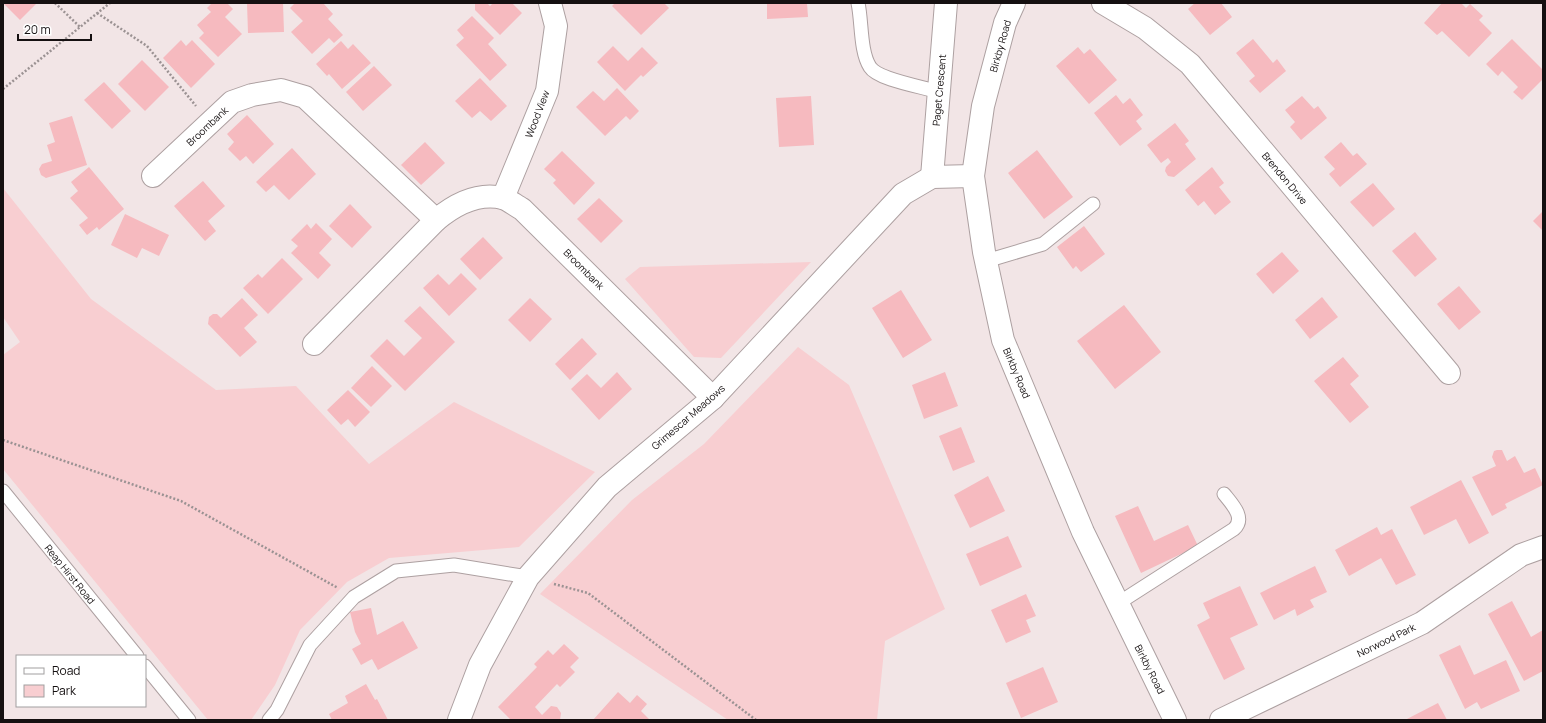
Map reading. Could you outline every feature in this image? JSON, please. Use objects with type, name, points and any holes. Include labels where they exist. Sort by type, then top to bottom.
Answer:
[{"type":"street","name":"Wood View","points":[[503,198],[547,91],[556,26],[550,3]]},
{"type":"street","name":"Paget Crescent","points":[[932,177],[946,3]]},
{"type":"street","name":"Birkby Road","points":[[1014,3],[1005,23],[983,106],[973,176],[986,261],[1003,340],[1083,532],[1175,720]]},
{"type":"street","name":"Brendon Drive","points":[[1102,3],[1145,28],[1190,64],[1450,373]]},
{"type":"street","name":"Broombank","points":[[153,176],[232,102],[252,95],[281,90],[305,97],[436,220]]},
{"type":"street","name":"Grimescar Meadows","points":[[459,720],[480,665],[528,577],[607,486],[713,398],[882,214],[903,194],[932,177],[973,176]]},
{"type":"street","name":"Broombank","points":[[314,344],[436,220],[452,207],[478,197],[503,198],[522,209],[713,398]]},
{"type":"street","name":"Norwood Park","points":[[1221,720],[1422,622],[1520,555],[1543,547]]},
{"type":"lane","points":[[858,3],[866,56],[870,67],[878,75],[939,92]]},
{"type":"lane","points":[[986,261],[1043,244],[1093,204]]},
{"type":"lane","name":"Reap Hirst Road","points":[[3,491],[136,655]]},
{"type":"lane","points":[[1117,604],[1238,525],[1239,519],[1236,510],[1224,494]]},
{"type":"lane","points":[[269,720],[277,710],[310,645],[354,597],[396,572],[454,565],[528,577]]},
{"type":"lane","points":[[146,667],[189,720]]},
{"type":"path","points":[[55,3],[80,27]]},
{"type":"path","points":[[3,89],[110,3]]},
{"type":"path","points":[[97,13],[147,46],[210,123]]},
{"type":"path","points":[[3,440],[182,501],[354,597]]},
{"type":"path","points":[[528,577],[588,593],[756,720]]},
{"type":"green space","points":[[3,188],[91,299],[216,390],[296,386],[369,464],[454,402],[595,472],[519,547],[389,558],[347,582],[300,630],[275,685],[251,720],[208,720],[3,469],[3,355],[20,342],[3,317]]},
{"type":"green space","points":[[811,262],[721,358],[694,357],[625,279],[640,267]]},
{"type":"green space","points":[[798,347],[849,385],[945,609],[885,641],[877,720],[728,720],[540,594],[632,500],[704,444]]},
{"type":"building","points":[[3,3],[37,3],[20,20]]},
{"type":"building","points":[[212,3],[227,3],[233,9],[225,17],[242,34],[218,57],[199,38],[204,33],[197,25],[211,12],[207,8]]},
{"type":"building","points":[[247,3],[283,3],[284,32],[248,33]]},
{"type":"building","points":[[295,3],[323,3],[333,14],[328,19],[343,35],[334,43],[329,38],[312,54],[291,32],[303,21],[290,8]]},
{"type":"building","points":[[475,3],[487,3],[490,6],[493,3],[512,3],[522,13],[500,35],[475,10]]},
{"type":"building","points":[[615,3],[664,3],[669,8],[641,35],[612,6]]},
{"type":"building","points":[[767,3],[807,3],[808,17],[767,19]]},
{"type":"building","points":[[1195,3],[1221,3],[1232,17],[1210,35],[1188,9]]},
{"type":"building","points":[[1442,3],[1461,3],[1466,8],[1470,4],[1483,16],[1479,20],[1492,33],[1469,57],[1442,31],[1437,35],[1424,23]]},
{"type":"building","points":[[472,16],[494,38],[488,44],[507,65],[490,81],[456,45],[464,38],[457,30]]},
{"type":"building","points":[[1253,39],[1273,63],[1277,59],[1286,71],[1260,93],[1249,81],[1255,76],[1236,53]]},
{"type":"building","points":[[1512,39],[1543,70],[1543,79],[1522,100],[1513,92],[1518,87],[1502,71],[1498,76],[1486,64]]},
{"type":"building","points":[[181,40],[186,46],[192,40],[215,64],[191,88],[163,58]]},
{"type":"building","points":[[341,41],[348,49],[353,44],[371,63],[342,89],[329,74],[327,76],[316,64]]},
{"type":"building","points":[[613,46],[628,61],[642,47],[658,63],[643,77],[641,75],[625,91],[597,62]]},
{"type":"building","points":[[1078,47],[1084,54],[1090,49],[1117,80],[1089,104],[1056,66]]},
{"type":"building","points":[[142,60],[169,87],[145,111],[118,84]]},
{"type":"building","points":[[374,66],[392,85],[363,111],[346,92]]},
{"type":"building","points":[[480,78],[507,106],[491,121],[480,111],[472,118],[455,101]]},
{"type":"building","points":[[104,82],[131,111],[112,129],[84,100]]},
{"type":"building","points":[[617,88],[639,111],[630,120],[626,116],[605,136],[576,107],[593,91],[604,101]]},
{"type":"building","points":[[1116,95],[1123,104],[1130,98],[1143,115],[1136,121],[1142,129],[1120,146],[1094,113]]},
{"type":"building","points":[[811,96],[814,145],[779,147],[776,98]]},
{"type":"building","points":[[1302,96],[1314,109],[1318,106],[1327,118],[1301,140],[1290,127],[1295,122],[1285,110]]},
{"type":"building","points":[[247,115],[274,144],[253,164],[246,156],[240,161],[228,149],[234,142],[227,134]]},
{"type":"building","points":[[72,116],[87,165],[46,178],[41,175],[39,169],[42,164],[52,161],[47,145],[55,142],[49,123]]},
{"type":"building","points":[[1175,123],[1189,141],[1185,144],[1196,159],[1174,177],[1168,176],[1165,171],[1166,167],[1171,162],[1168,158],[1161,163],[1147,145]]},
{"type":"building","points":[[425,142],[445,163],[421,185],[401,165]]},
{"type":"building","points":[[1341,142],[1353,156],[1357,153],[1367,164],[1340,187],[1329,174],[1335,169],[1324,157]]},
{"type":"building","points":[[292,148],[316,174],[289,200],[274,185],[266,192],[256,182]]},
{"type":"building","points":[[1037,150],[1073,197],[1044,219],[1008,173]]},
{"type":"building","points":[[562,151],[595,183],[574,205],[553,183],[556,180],[544,169]]},
{"type":"building","points":[[89,167],[124,209],[99,230],[97,227],[87,235],[79,225],[88,218],[70,198],[78,191],[71,182]]},
{"type":"building","points":[[1212,167],[1224,183],[1219,187],[1231,202],[1215,215],[1204,201],[1198,206],[1185,190]]},
{"type":"building","points":[[203,181],[225,206],[208,221],[216,231],[205,241],[174,206]]},
{"type":"building","points":[[1373,183],[1395,209],[1373,227],[1350,202]]},
{"type":"building","points":[[599,198],[623,221],[601,243],[577,219]]},
{"type":"building","points":[[350,204],[372,227],[352,248],[329,226]]},
{"type":"building","points":[[1543,211],[1543,231],[1533,221]]},
{"type":"building","points":[[125,214],[169,235],[159,256],[142,248],[137,258],[111,245]]},
{"type":"building","points":[[316,223],[332,239],[319,253],[331,265],[318,279],[291,253],[298,246],[291,240],[307,224],[311,229]]},
{"type":"building","points":[[1084,226],[1105,254],[1081,272],[1076,266],[1073,269],[1057,247]]},
{"type":"building","points":[[1415,232],[1437,259],[1415,277],[1392,251]]},
{"type":"building","points":[[483,237],[503,258],[480,280],[460,259]]},
{"type":"building","points":[[1282,252],[1299,271],[1273,294],[1256,274]]},
{"type":"building","points":[[282,258],[303,279],[268,314],[243,288],[258,274],[262,278]]},
{"type":"building","points":[[461,273],[477,289],[449,316],[423,288],[438,274],[449,285]]},
{"type":"building","points":[[1459,286],[1481,312],[1459,330],[1437,304]]},
{"type":"building","points":[[901,290],[932,340],[903,358],[872,308]]},
{"type":"building","points":[[1322,297],[1338,317],[1310,339],[1295,320]]},
{"type":"building","points":[[242,298],[258,315],[244,328],[257,342],[240,357],[208,324],[209,317],[213,314],[217,314],[221,318]]},
{"type":"building","points":[[530,298],[552,319],[530,342],[508,320]]},
{"type":"building","points":[[1124,305],[1161,352],[1115,389],[1077,341]]},
{"type":"building","points":[[420,306],[455,342],[405,391],[370,356],[387,339],[404,356],[422,338],[404,321]]},
{"type":"building","points":[[582,338],[597,354],[570,380],[555,364]]},
{"type":"building","points":[[1343,357],[1359,376],[1350,384],[1369,407],[1350,423],[1314,381]]},
{"type":"building","points":[[372,366],[392,386],[371,407],[351,388]]},
{"type":"building","points":[[617,372],[632,389],[599,420],[571,389],[587,374],[601,388]]},
{"type":"building","points":[[945,372],[958,406],[924,419],[912,385]]},
{"type":"building","points":[[348,390],[370,412],[355,427],[348,419],[341,425],[327,410]]},
{"type":"building","points":[[961,427],[975,462],[953,471],[939,436]]},
{"type":"building","points":[[1502,450],[1507,461],[1515,456],[1524,473],[1535,468],[1543,485],[1505,504],[1507,508],[1492,516],[1472,477],[1496,466],[1492,457],[1494,451]]},
{"type":"building","points":[[988,476],[1005,511],[970,528],[954,495]]},
{"type":"building","points":[[1461,480],[1489,533],[1469,544],[1456,519],[1424,535],[1410,507]]},
{"type":"building","points":[[1138,506],[1154,541],[1188,525],[1198,546],[1141,573],[1115,516]]},
{"type":"building","points":[[1377,527],[1381,535],[1392,529],[1416,575],[1396,585],[1381,558],[1349,576],[1335,550]]},
{"type":"building","points":[[1008,536],[1022,567],[980,586],[966,554]]},
{"type":"building","points":[[1315,566],[1327,592],[1310,600],[1314,607],[1297,616],[1295,609],[1274,620],[1260,593]]},
{"type":"building","points":[[1240,586],[1258,625],[1230,638],[1245,669],[1224,680],[1197,625],[1210,618],[1203,603]]},
{"type":"building","points":[[1026,594],[1036,616],[1026,620],[1031,632],[1006,643],[991,610]]},
{"type":"building","points":[[1512,601],[1531,637],[1543,630],[1543,671],[1524,681],[1488,614]]},
{"type":"building","points":[[371,608],[377,635],[403,621],[418,648],[378,670],[372,659],[361,665],[352,649],[361,644],[355,632],[350,612]]},
{"type":"building","points":[[564,644],[579,658],[570,667],[575,672],[560,687],[557,684],[535,707],[542,715],[551,706],[557,707],[561,713],[560,720],[511,720],[498,707],[537,667],[534,664],[548,650],[553,655]]},
{"type":"building","points":[[1460,645],[1474,675],[1506,660],[1520,691],[1481,709],[1477,702],[1465,709],[1439,655]]},
{"type":"building","points":[[1043,667],[1058,702],[1021,718],[1006,683]]},
{"type":"building","points":[[366,684],[375,700],[377,699],[388,720],[332,720],[329,714],[348,703],[345,696]]},
{"type":"building","points":[[618,692],[630,703],[637,695],[647,704],[641,711],[650,720],[593,720]]},
{"type":"building","points":[[1438,703],[1447,720],[1405,720]]}]
